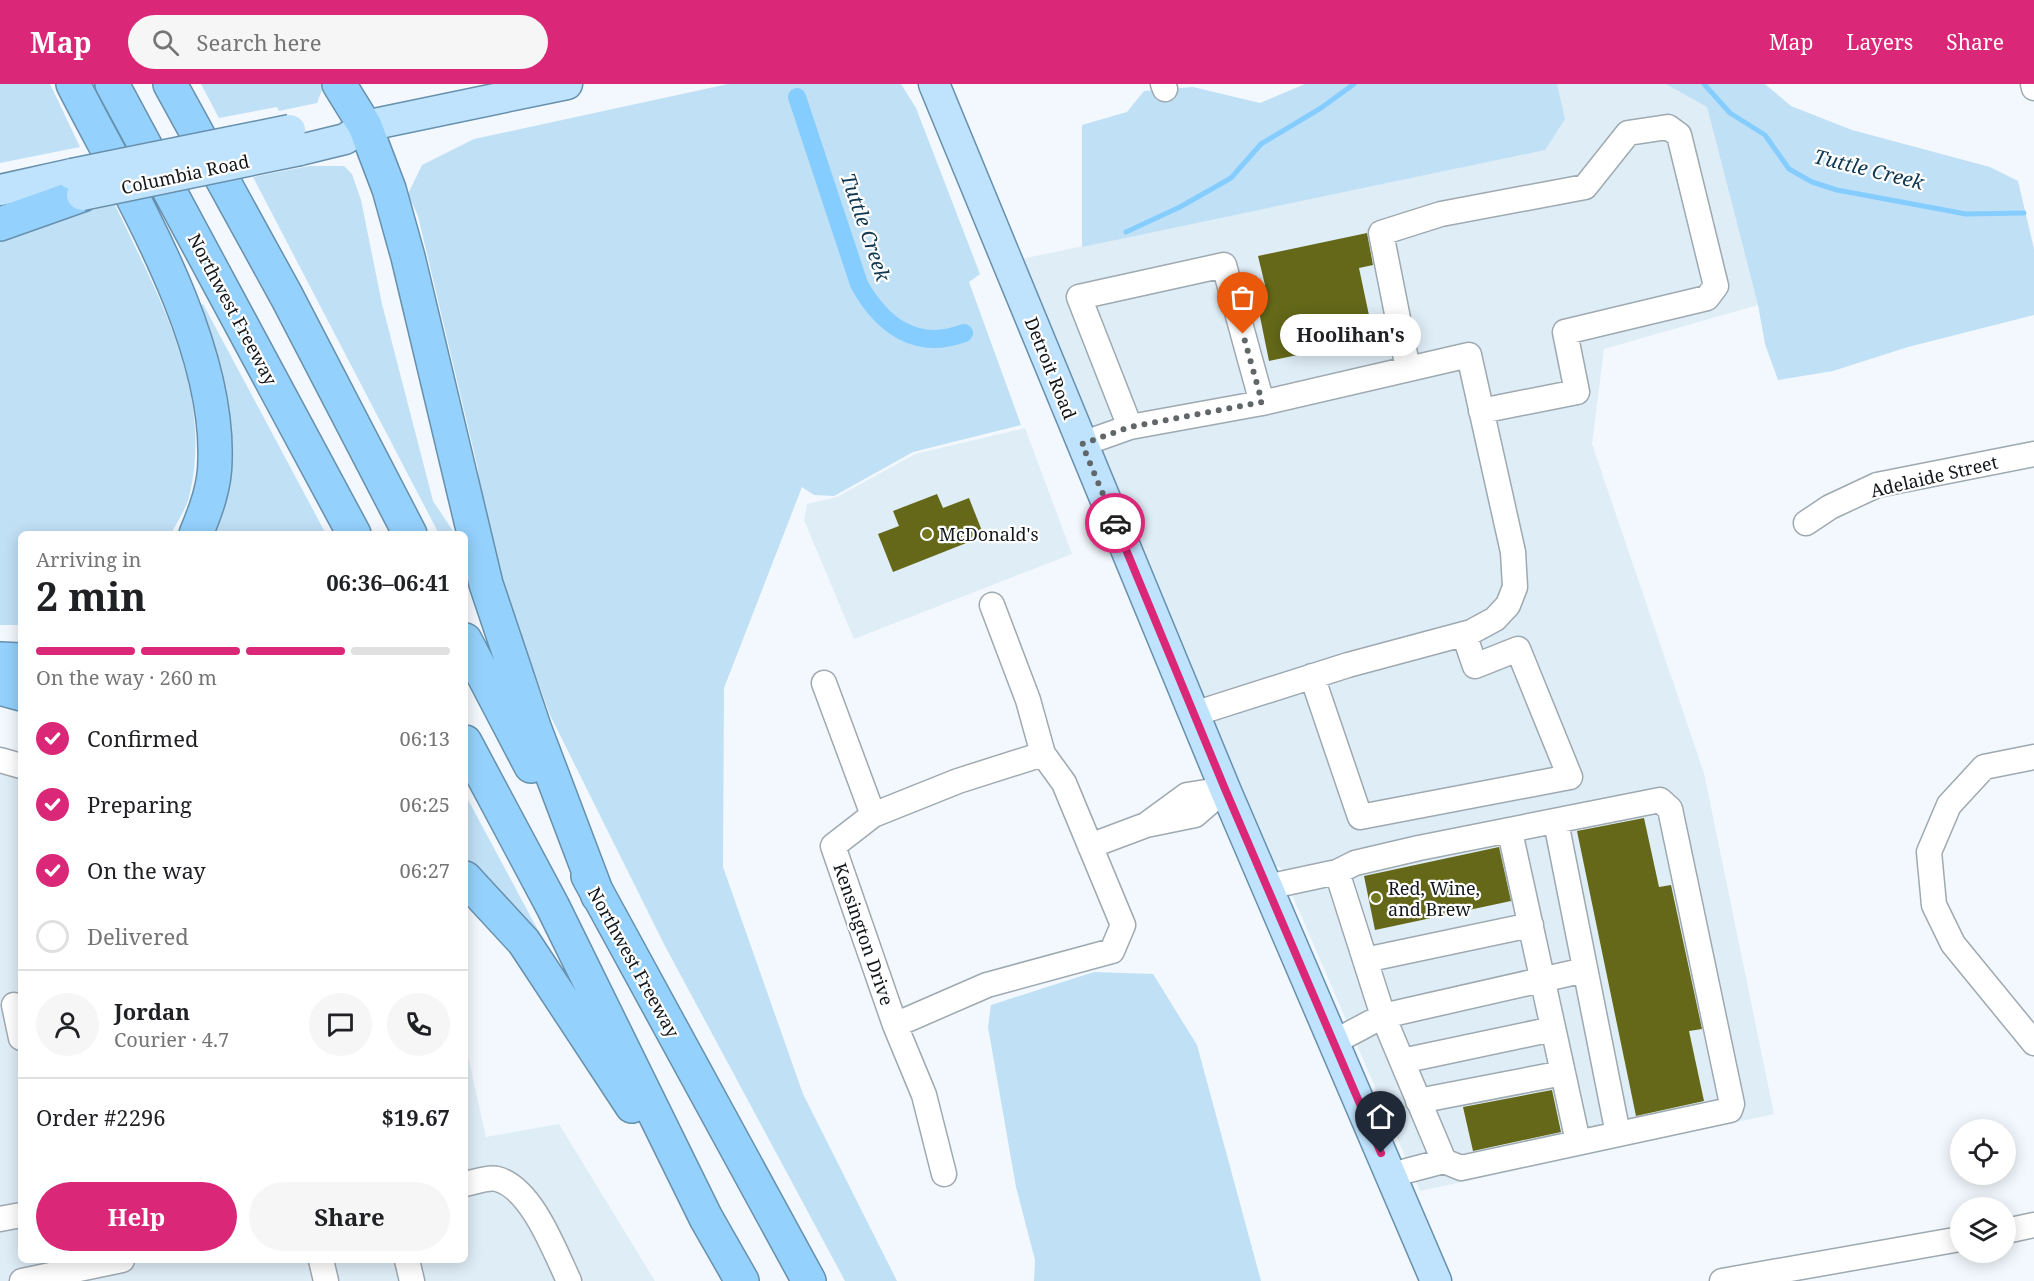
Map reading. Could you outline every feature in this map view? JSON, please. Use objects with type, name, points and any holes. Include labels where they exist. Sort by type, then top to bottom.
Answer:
[{"type":"highway","points":[[73,84],[166,267],[185,312],[201,361],[213,411],[215,461],[208,505],[196,531]]},
{"type":"highway","name":"Northwest Freeway","points":[[112,84],[352,531]]},
{"type":"highway","points":[[170,84],[287,297],[408,531]]},
{"type":"highway","points":[[339,84],[365,126],[389,189],[408,257],[486,584],[534,727],[598,896]]},
{"type":"highway","points":[[0,224],[77,184]]},
{"type":"highway","name":"Northwest Freeway","points":[[468,646],[598,896],[809,1281]]},
{"type":"highway","points":[[0,659],[18,660]]},
{"type":"highway","points":[[0,688],[18,693]]},
{"type":"highway","points":[[468,748],[554,907],[706,1218]]},
{"type":"highway","points":[[468,881],[524,942],[706,1218],[742,1281]]},
{"type":"main road","name":"Columbia Road","points":[[0,207],[77,184],[295,140],[338,122],[365,126],[567,84]]},
{"type":"main road","name":"Detroit Road","points":[[934,84],[1225,789],[1436,1281]]},
{"type":"main road","name":"Columbia Road","points":[[0,190],[77,184]]},
{"type":"street","points":[[1408,369],[1381,233],[1441,214],[1585,187],[1628,133],[1668,127],[1679,135],[1716,286],[1707,298],[1565,332],[1577,392],[1481,411]]},
{"type":"street","points":[[1130,427],[1079,297],[1224,265],[1262,402]]},
{"type":"street","points":[[1082,444],[1130,427],[1262,402],[1469,355],[1513,552],[1515,587],[1508,604],[1495,619],[1464,634],[1312,676],[1194,714]]},
{"type":"street","name":"Adelaide Street","points":[[1806,523],[1830,507],[1877,485],[2034,454]]},
{"type":"street","points":[[896,1025],[987,985],[1112,951],[1123,925],[1064,783],[1043,754],[1028,700],[992,606]]},
{"type":"street","points":[[1312,676],[1360,817],[1570,777],[1518,649],[1475,666],[1464,634]]},
{"type":"street","points":[[824,682],[873,815]]},
{"type":"street","name":"Kensington Drive","points":[[944,1174],[924,1095],[896,1025],[833,846],[873,815],[958,781],[1043,754]]},
{"type":"street","points":[[2034,757],[1984,767],[1949,805],[1929,852],[1934,905],[1953,944],[2034,1043]]},
{"type":"street","points":[[0,760],[18,765]]},
{"type":"street","points":[[1090,846],[1146,825],[1195,815],[1225,789]]},
{"type":"street","points":[[1267,887],[1337,872],[1356,863],[1419,848],[1510,832],[1660,800],[1671,809],[1732,1104],[1730,1110],[1461,1168],[1444,1161],[1391,1175]]},
{"type":"street","points":[[1556,822],[1618,1134]]},
{"type":"street","points":[[1510,832],[1578,1142]]},
{"type":"street","points":[[1337,872],[1383,1016],[1444,1161]]},
{"type":"street","points":[[1365,960],[1531,925]]},
{"type":"street","points":[[1334,1042],[1383,1016],[1585,969]]},
{"type":"street","points":[[12,1003],[18,1026]]},
{"type":"street","points":[[1402,1061],[1552,1029]]},
{"type":"street","points":[[1418,1101],[1563,1073]]},
{"type":"street","points":[[468,1183],[496,1178],[516,1189],[535,1213],[569,1281]]},
{"type":"street","points":[[0,1219],[18,1216]]},
{"type":"street","points":[[2016,1228],[2034,1225]]},
{"type":"street","points":[[1722,1281],[1950,1241]]},
{"type":"street","points":[[22,1281],[108,1263]]},
{"type":"street","points":[[322,1263],[326,1281]]},
{"type":"street","points":[[408,1263],[412,1281]]},
{"type":"shaded area","points":[[0,84],[50,84],[80,147],[0,163]]},
{"type":"shaded area","points":[[201,84],[322,84],[323,87],[317,103],[279,111],[277,107],[219,118]]},
{"type":"shaded area","points":[[728,84],[901,84],[916,108],[980,274],[969,282],[1021,425],[913,452],[834,496],[814,495],[802,487],[724,688],[723,867],[803,1094],[897,1281],[845,1281],[665,946],[550,715],[482,527],[478,469],[418,216],[408,194],[422,165],[474,139]]},
{"type":"shaded area","points":[[1305,84],[1557,84],[1565,119],[1545,150],[1082,247],[1082,125],[1127,112],[1144,91],[1193,87],[1260,103]]},
{"type":"shaded area","points":[[1541,84],[1701,84],[1758,305],[1604,349],[1592,444],[1704,773],[1774,1114],[1420,1191],[1280,867],[1257,864],[1007,262],[1544,150]]},
{"type":"shaded area","points":[[1666,84],[1765,84],[1791,106],[1852,130],[1990,167],[2018,181],[2034,249],[2034,315],[1908,347],[1833,371],[1778,380],[1765,344],[1758,305],[1707,107]]},
{"type":"shaded area","points":[[309,166],[344,166],[352,174],[361,200],[382,304],[433,501],[453,531],[437,531],[253,177]]},
{"type":"shaded area","points":[[115,205],[148,274],[178,346],[188,383],[194,420],[195,458],[189,497],[173,531],[18,531],[18,625],[0,625],[0,235],[32,223]]},
{"type":"shaded area","points":[[203,304],[324,531],[206,531],[195,308]]},
{"type":"shaded area","points":[[1025,428],[1072,554],[854,639],[804,520],[807,504],[837,497],[915,454]]},
{"type":"shaded area","points":[[0,750],[18,755],[18,1263],[468,1263],[468,1056],[486,1137],[559,1124],[655,1281],[0,1281]]},
{"type":"shaded area","points":[[468,800],[554,960],[468,871]]},
{"type":"shaded area","points":[[1094,972],[1153,974],[1197,1045],[1261,1281],[1034,1281],[1035,1260],[1016,1187],[988,1027],[991,1005]]},
{"type":"building","points":[[1367,233],[1373,265],[1359,268],[1374,339],[1269,361],[1254,287],[1265,285],[1258,256]]},
{"type":"building","points":[[937,494],[943,508],[969,498],[984,536],[893,572],[878,534],[899,526],[893,511]]},
{"type":"building","points":[[1644,818],[1659,887],[1671,885],[1702,1029],[1689,1031],[1704,1101],[1636,1116],[1577,831]]},
{"type":"building","points":[[1499,847],[1511,901],[1375,930],[1364,876]]},
{"type":"building","points":[[1552,1090],[1561,1132],[1473,1151],[1463,1107]]},
{"type":"waterway","name":"Tuttle Creek","points":[[1126,232],[1180,207],[1231,178],[1261,144],[1321,108],[1354,84]]},
{"type":"waterway","name":"Tuttle Creek","points":[[1704,84],[1730,113],[1765,135],[1789,169],[1812,182],[1837,190],[1966,214],[2024,213]]},
{"type":"waterway","name":"Tuttle Creek","points":[[797,97],[859,284],[868,299],[890,323],[916,336],[931,339],[947,338],[964,333]]},
{"type":"way so far","points":[[1115,523],[1082,444],[1130,427],[1262,402],[1243,334]]},
{"type":"place","name":"Hoolihan's","points":[[1243,334]]},
{"type":"place","name":"McDonald's","points":[[927,534]]},
{"type":"place","name":"Red, Wine, and Brew","points":[[1376,898]]},
{"type":"route","points":[[1115,523],[1225,789],[1381,1153]]}]
